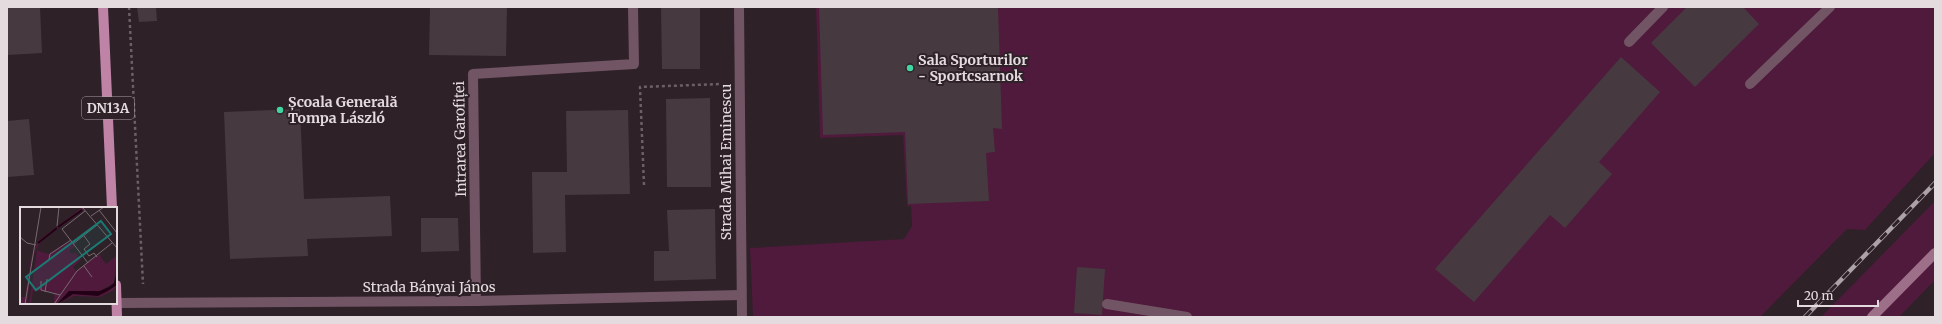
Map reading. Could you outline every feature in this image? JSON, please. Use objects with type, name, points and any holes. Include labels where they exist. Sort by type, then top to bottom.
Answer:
[{"type":"main road","name":"DN13A","points":[[103,7],[112,207]]},
{"type":"main road","points":[[1872,317],[1935,253]]},
{"type":"main road","points":[[117,303],[117,317]]},
{"type":"street","name":"Intrarea Garofiței","points":[[476,301],[473,74],[634,64],[633,7]]},
{"type":"street","name":"Strada Mihai Eminescu","points":[[739,7],[742,317]]},
{"type":"street","points":[[1629,42],[1664,7]]},
{"type":"street","points":[[1750,84],[1830,7]]},
{"type":"street","name":"Strada Bányai János","points":[[117,303],[476,301],[742,295]]},
{"type":"street","points":[[1108,304],[1187,317]]},
{"type":"path","points":[[129,7],[144,302]]},
{"type":"path","points":[[644,185],[640,87],[740,83]]},
{"type":"shaded area","points":[[816,7],[1935,7],[1935,153],[1865,230],[1847,229],[1760,317],[753,317],[750,248],[904,239],[912,226],[911,206],[907,206],[903,135],[820,138]]},
{"type":"shaded area","points":[[1935,201],[1935,280],[1899,317],[1821,317]]},
{"type":"building","points":[[7,7],[40,7],[42,53],[7,55]]},
{"type":"building","points":[[137,7],[156,7],[157,21],[139,22]]},
{"type":"building","points":[[430,7],[507,7],[506,56],[429,55]]},
{"type":"building","points":[[661,7],[700,7],[700,69],[662,69]]},
{"type":"building","name":"Sala Sporturilor - Sportcsarnok","points":[[819,7],[998,7],[1002,129],[993,128],[995,152],[986,153],[989,201],[908,204],[905,132],[823,135]]},
{"type":"building","points":[[1687,7],[1743,7],[1759,24],[1695,87],[1651,43]]},
{"type":"building","points":[[1621,57],[1660,92],[1599,162],[1612,174],[1565,228],[1550,215],[1474,302],[1435,269]]},
{"type":"building","points":[[710,98],[711,187],[667,187],[666,99]]},
{"type":"building","points":[[300,109],[304,199],[390,196],[392,236],[307,239],[308,256],[230,259],[224,112]]},
{"type":"building","points":[[628,110],[630,194],[565,195],[566,252],[533,253],[532,172],[567,172],[566,111]]},
{"type":"building","points":[[29,119],[34,175],[7,177],[7,121]]},
{"type":"building","points":[[715,209],[716,279],[654,281],[654,251],[669,251],[667,210]]},
{"type":"building","points":[[421,218],[458,218],[459,251],[421,252]]},
{"type":"building","points":[[1077,267],[1105,269],[1102,315],[1074,313]]},
{"type":"railway","points":[[1805,317],[1935,183]]},
{"type":"place","name":"Sala Sporturilor - Sportcsarnok","points":[[910,68]]},
{"type":"place","name":"Școala Generală Tompa László","points":[[280,110]]}]
